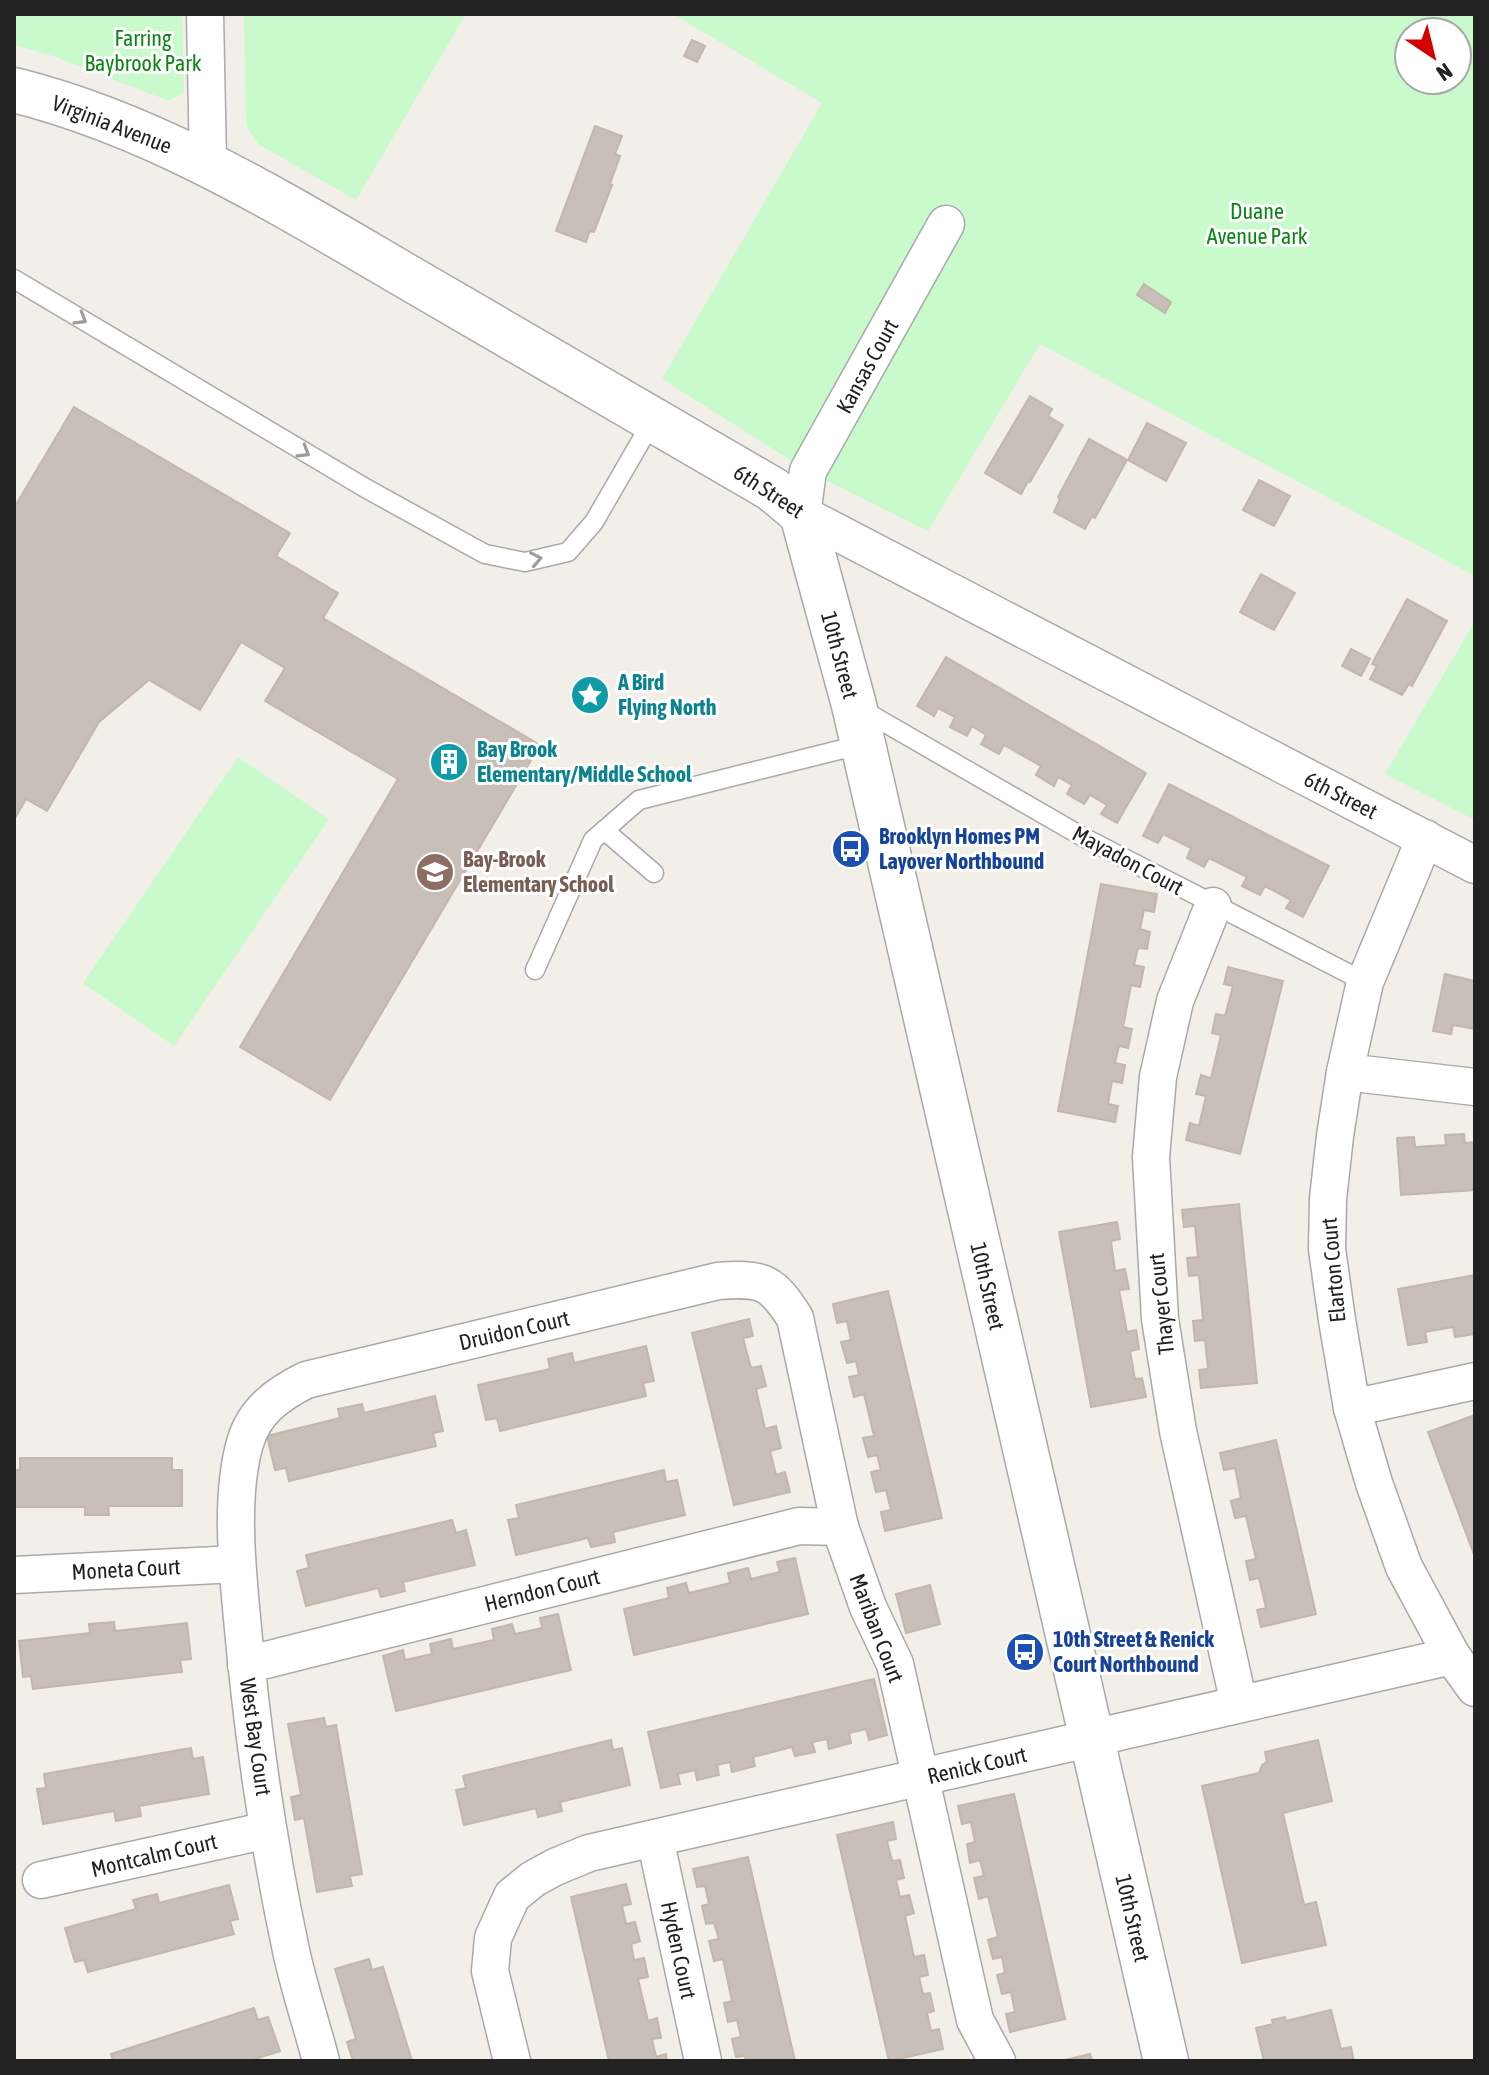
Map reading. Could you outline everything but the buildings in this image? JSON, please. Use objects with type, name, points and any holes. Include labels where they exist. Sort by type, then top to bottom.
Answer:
[{"type":"street","points":[[205,14],[208,163]]},
{"type":"street","name":"Virginia Avenue","points":[[14,90],[117,123],[208,163]]},
{"type":"street","name":"6th Street","points":[[208,163],[772,489],[802,514],[1475,865]]},
{"type":"street","name":"Kansas Court","points":[[802,514],[808,471],[946,224]]},
{"type":"street","name":"10th Street","points":[[802,514],[859,725],[1166,2061]]},
{"type":"street","name":"Elarton Court","points":[[1425,838],[1365,982],[1345,1072],[1335,1136],[1328,1199],[1327,1249],[1352,1408],[1374,1483],[1404,1567],[1452,1656],[1475,1688]]},
{"type":"street","name":"Thayer Court","points":[[1213,906],[1175,1001],[1158,1077],[1151,1157],[1160,1319],[1178,1431],[1239,1704]]},
{"type":"street","points":[[1345,1072],[1475,1087]]},
{"type":"street","name":"Druidon Court","points":[[260,1411],[282,1392],[306,1380],[703,1284],[746,1279],[763,1282],[775,1292]]},
{"type":"street","name":"Mariban Court","points":[[775,1292],[795,1318],[840,1527],[868,1607],[895,1664],[975,2020],[997,2061]]},
{"type":"street","points":[[1352,1408],[1475,1381]]},
{"type":"street","name":"West Bay Court","points":[[260,1411],[245,1440],[239,1472],[237,1564],[246,1665],[268,1830],[293,1958],[321,2061]]},
{"type":"street","name":"Herndon Court","points":[[246,1665],[799,1526],[840,1527]]},
{"type":"street","name":"Moneta Court","points":[[14,1575],[237,1564]]},
{"type":"street","name":"Renick Court","points":[[512,2061],[490,1971],[493,1938],[512,1896],[555,1867],[589,1853],[1452,1656]]},
{"type":"street","name":"Montcalm Court","points":[[41,1880],[268,1830]]},
{"type":"street","name":"Hyden Court","points":[[655,1838],[703,2061]]},
{"type":"lane","points":[[14,279],[367,489],[485,554],[525,562],[568,552],[594,522],[653,420]]},
{"type":"lane","points":[[535,970],[593,840],[639,800],[859,725]]},
{"type":"lane","name":"Mayadon Court","points":[[859,725],[1365,982]]},
{"type":"lane","points":[[604,830],[654,873]]},
{"type":"green space","name":"Farring Baybrook Park","points":[[14,14],[182,14],[184,92],[169,101],[53,56],[14,45]]},
{"type":"green space","points":[[244,14],[466,14],[356,200],[258,144],[246,125]]},
{"type":"green space","name":"Duane Avenue Park","points":[[673,14],[1475,14],[1475,576],[1040,344],[928,531],[808,471],[662,379],[822,103]]},
{"type":"green space","points":[[1475,621],[1475,820],[1385,774]]},
{"type":"green space","points":[[238,757],[329,819],[174,1046],[83,983]]},
{"type":"place","name":"A Bird Flying North","points":[[590,695]]},
{"type":"place","name":"Bay Brook Elementary/Middle School","points":[[449,762]]},
{"type":"place","name":"Brooklyn Homes PM Layover Northbound","points":[[851,849]]},
{"type":"place","name":"Bay-Brook Elementary School","points":[[435,872]]},
{"type":"place","name":"10th Street & Renick Court Northbound","points":[[1025,1652]]}]
